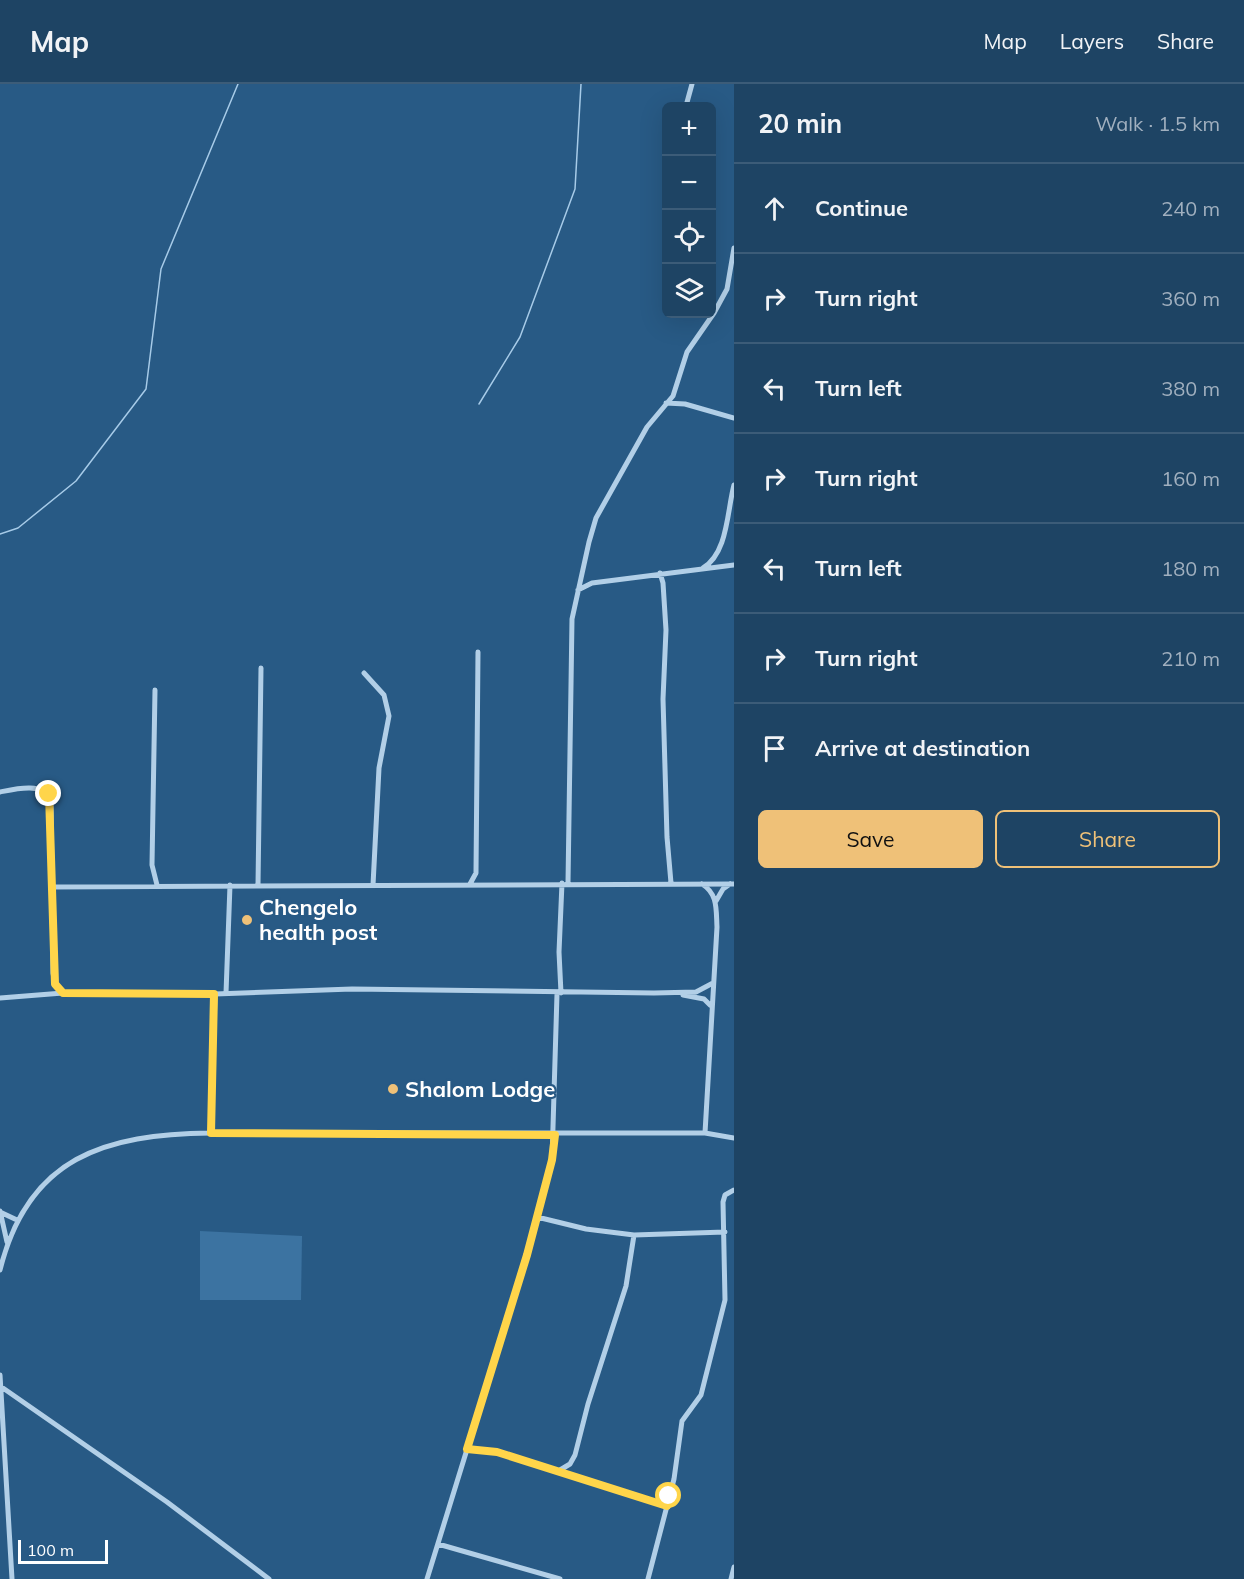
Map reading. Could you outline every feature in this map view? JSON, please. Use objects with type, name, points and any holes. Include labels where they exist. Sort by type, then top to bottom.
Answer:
[{"type":"street","points":[[687,102],[692,84]]},
{"type":"street","points":[[428,1579],[552,1160],[555,1135],[559,952],[565,883],[568,708],[573,659],[572,619],[581,575],[596,518],[647,427],[676,390],[687,352],[714,314],[727,289],[734,248]]},
{"type":"street","points":[[676,390],[685,404]]},
{"type":"street","points":[[666,403],[685,404],[734,418]]},
{"type":"street","points":[[701,568],[717,555],[734,485]]},
{"type":"street","points":[[717,555],[723,566]]},
{"type":"street","points":[[578,590],[592,583],[734,565]]},
{"type":"street","points":[[663,583],[670,572]]},
{"type":"street","points":[[660,573],[663,583],[666,630],[663,666],[665,787],[671,884]]},
{"type":"street","points":[[581,575],[592,583]]},
{"type":"street","points":[[470,884],[476,873],[478,651]]},
{"type":"street","points":[[258,885],[261,668]]},
{"type":"street","points":[[364,674],[384,695],[389,716],[379,768],[373,885]]},
{"type":"street","points":[[154,690],[152,865],[158,885]]},
{"type":"street","points":[[0,792],[19,788],[38,789],[49,794],[53,886],[53,973],[55,984],[63,993]]},
{"type":"street","points":[[476,873],[484,884]]},
{"type":"street","points":[[702,884],[712,892],[716,901],[717,948],[710,1005],[705,1133]]},
{"type":"street","points":[[53,886],[732,884]]},
{"type":"street","points":[[716,901],[723,889],[732,884]]},
{"type":"street","points":[[226,993],[230,885]]},
{"type":"street","points":[[0,998],[63,993],[214,994],[352,989],[559,994],[675,993],[701,991],[713,983]]},
{"type":"street","points":[[675,993],[704,999],[710,1005]]},
{"type":"street","points":[[211,1133],[214,994]]},
{"type":"street","points":[[0,1270],[7,1242],[17,1220],[44,1184],[60,1170],[93,1151],[111,1143],[153,1135],[705,1133],[734,1138]]},
{"type":"street","points":[[648,1579],[674,1479],[682,1421],[700,1395],[725,1300],[725,1196],[734,1190]]},
{"type":"street","points":[[0,1211],[17,1220]]},
{"type":"street","points":[[0,1211],[7,1242]]},
{"type":"street","points":[[537,1217],[586,1229],[634,1235],[725,1232]]},
{"type":"street","points":[[560,1470],[570,1464],[575,1455],[626,1286],[634,1235]]},
{"type":"street","points":[[0,1375],[12,1579]]},
{"type":"street","points":[[0,1387],[177,1509],[269,1579]]},
{"type":"street","points":[[467,1449],[497,1452],[560,1470],[667,1506]]},
{"type":"street","points":[[0,1512],[8,1513]]},
{"type":"street","points":[[438,1544],[556,1578]]},
{"type":"street","points":[[731,1579],[734,1567]]},
{"type":"shaded area","points":[[200,1231],[302,1236],[301,1300],[200,1300]]},
{"type":"waterway","points":[[0,534],[18,528],[76,481],[146,389],[161,269],[238,84]]},
{"type":"waterway","points":[[479,404],[520,337],[575,189],[581,84]]},
{"type":"place","name":"Chengelo health post","points":[[247,920]]},
{"type":"place","name":"Shalom Lodge","points":[[393,1089]]},
{"type":"route","points":[[49,794],[51,799],[55,984],[63,993],[214,994],[211,1133],[555,1135],[552,1160],[527,1255],[467,1449],[476,1448],[497,1452],[560,1470],[667,1506],[669,1496]]}]
